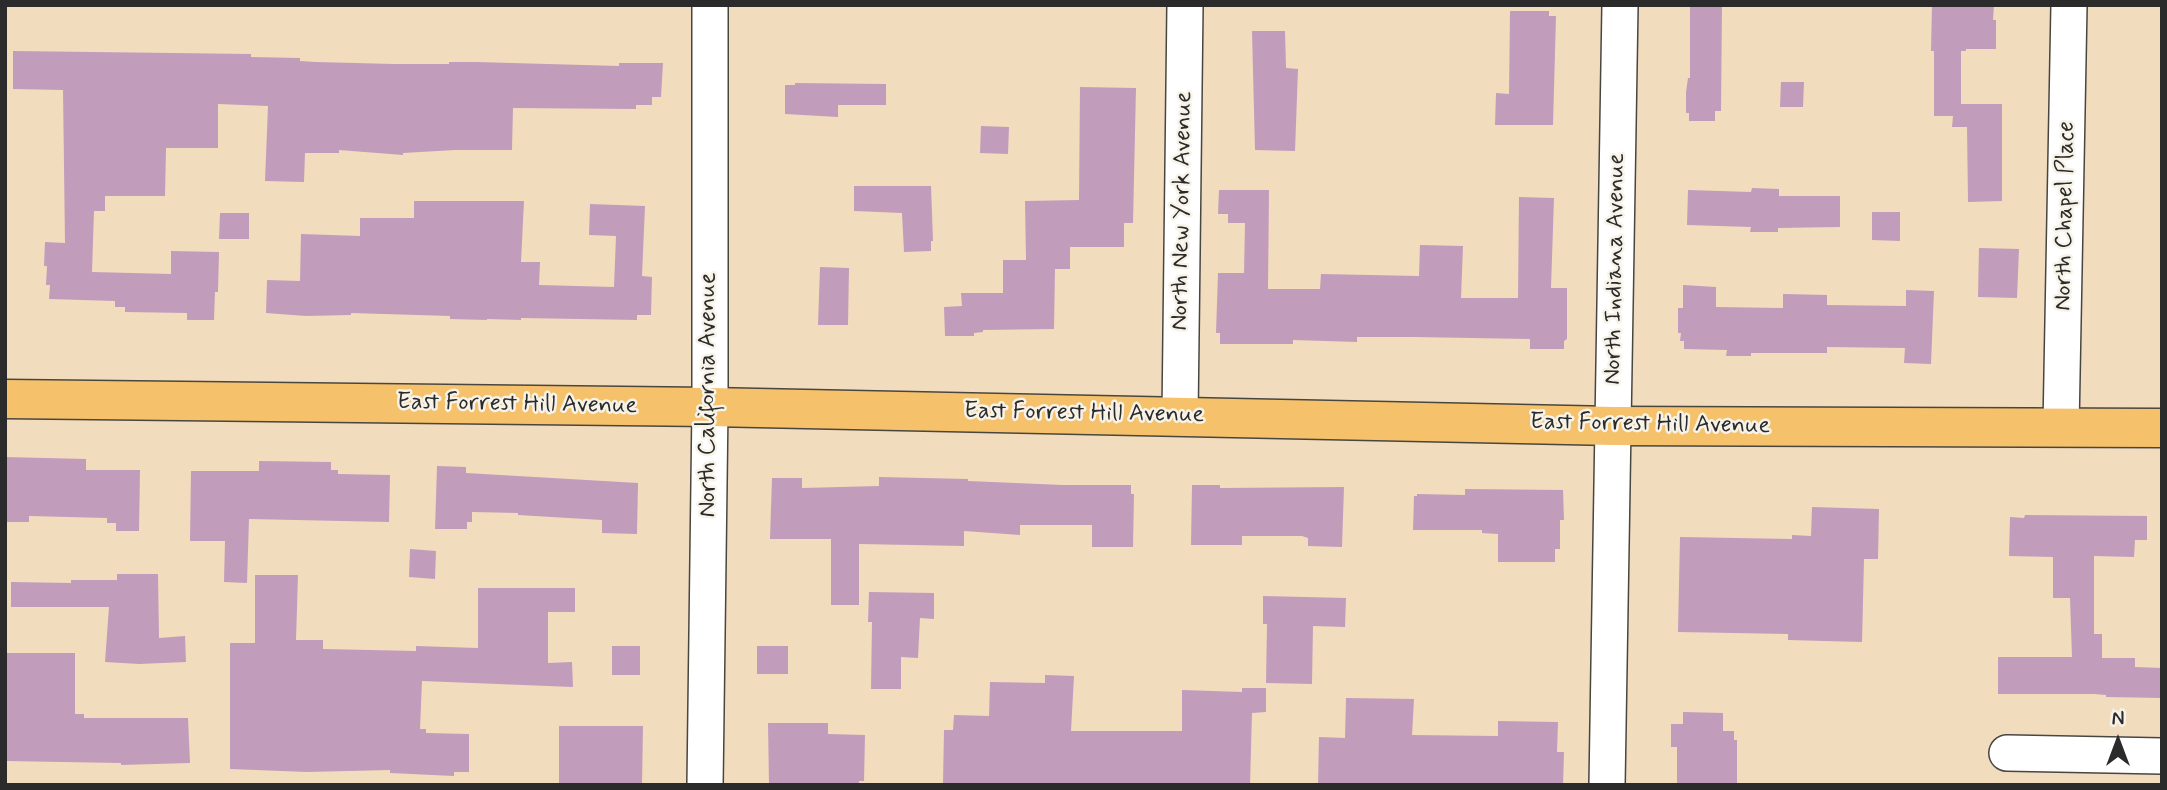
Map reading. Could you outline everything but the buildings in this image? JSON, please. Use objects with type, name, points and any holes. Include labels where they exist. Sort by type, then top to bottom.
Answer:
[{"type":"main road","name":"East Forrest Hill Avenue","points":[[5,399],[710,407],[1614,426],[2162,428]]},
{"type":"street","name":"North California Avenue","points":[[705,785],[710,407],[710,5]]},
{"type":"street","name":"North New York Avenue","points":[[1180,416],[1185,5]]},
{"type":"street","name":"North Indiana Avenue","points":[[1607,785],[1620,5]]},
{"type":"street","name":"North Chapel Place","points":[[2061,427],[2069,5]]},
{"type":"street","points":[[2007,754],[2162,756]]}]
